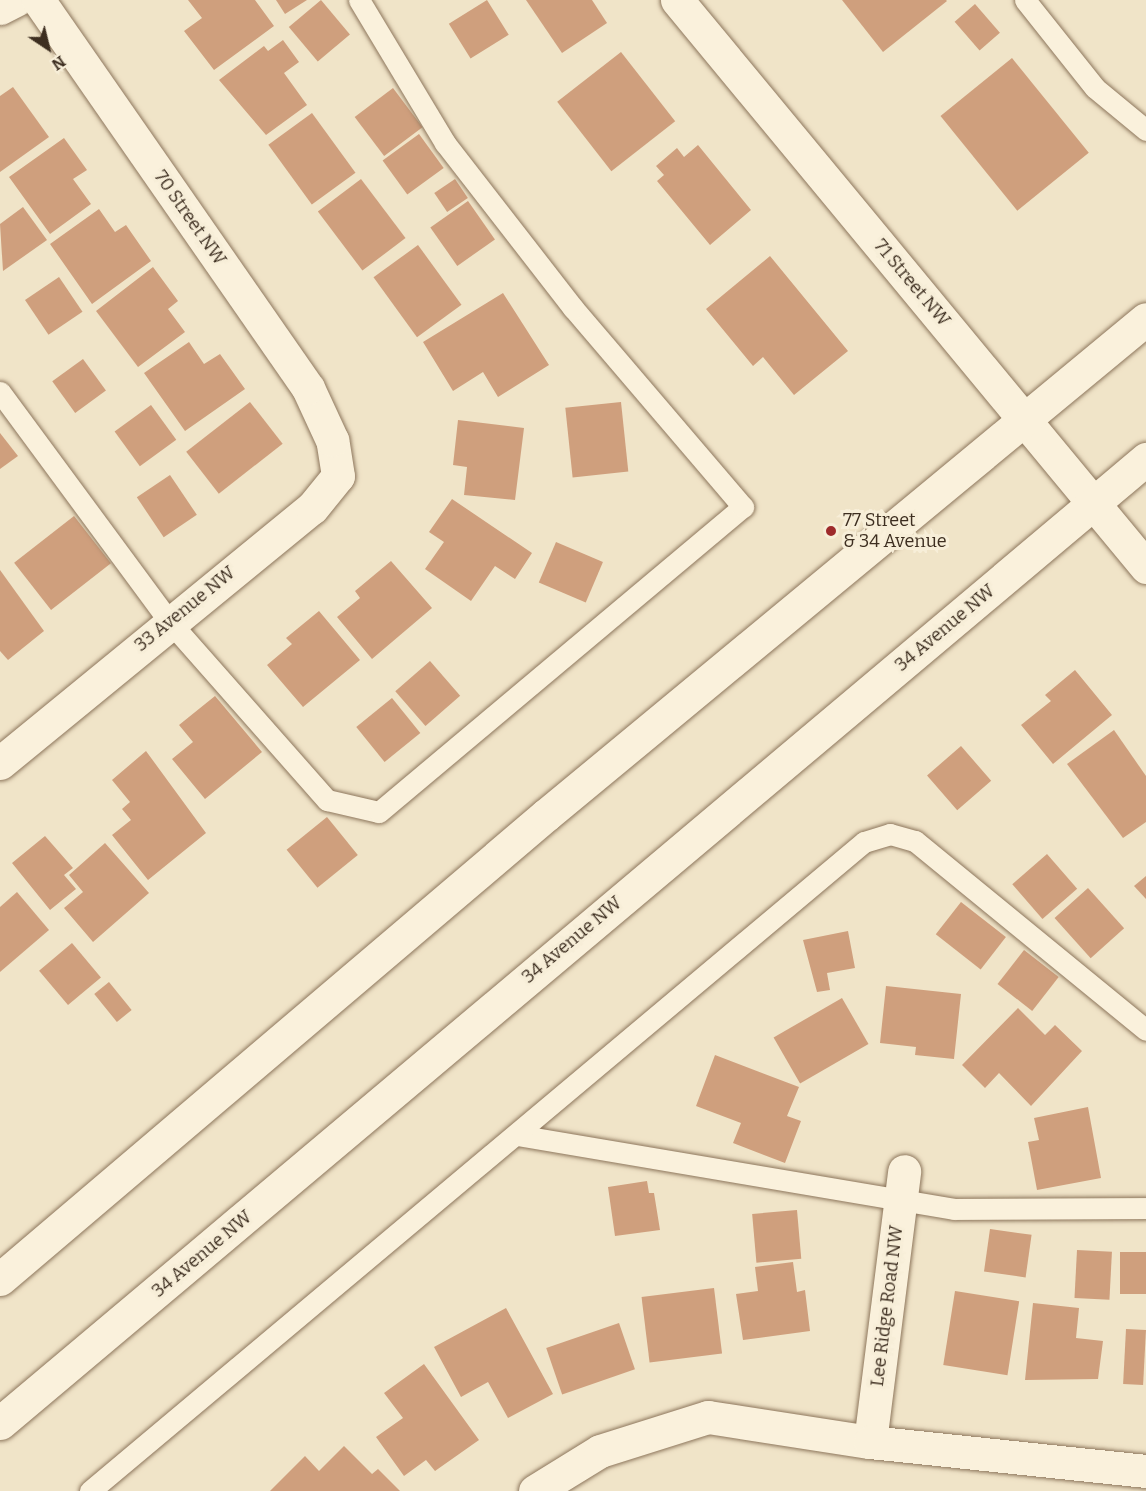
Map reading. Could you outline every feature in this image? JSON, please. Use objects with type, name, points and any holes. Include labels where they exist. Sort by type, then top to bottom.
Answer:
[{"type":"main road","points":[[0,8],[16,0]]},
{"type":"main road","name":"70 Street NW","points":[[38,0],[308,388],[332,440]]},
{"type":"main road","name":"71 Street NW","points":[[677,0],[1146,567]]},
{"type":"main road","points":[[0,1279],[546,815],[1146,319]]},
{"type":"main road","name":"33 Avenue NW","points":[[0,763],[169,621],[312,508],[338,476],[332,440]]},
{"type":"main road","name":"34 Avenue NW","points":[[0,1423],[1146,459]]},
{"type":"main road","name":"Lee Ridge Road NW","points":[[870,1442],[902,1184]]},
{"type":"main road","points":[[535,1491],[600,1451],[708,1417],[870,1442],[1136,1478]]},
{"type":"lane","points":[[0,392],[169,621],[327,800],[379,812],[743,507],[573,308],[445,143],[359,0]]},
{"type":"lane","points":[[1025,0],[1095,88],[1146,130]]},
{"type":"lane","points":[[90,1491],[518,1135],[864,842],[890,834],[915,841],[1146,1030]]},
{"type":"lane","points":[[518,1135],[902,1184],[954,1209],[1146,1208]]},
{"type":"building","points":[[188,0],[255,0],[274,26],[214,70],[184,31],[202,18]]},
{"type":"building","points":[[276,0],[307,0],[285,14]]},
{"type":"building","points":[[321,0],[350,34],[318,61],[289,27]]},
{"type":"building","points":[[487,0],[509,35],[471,59],[449,24]]},
{"type":"building","points":[[526,0],[592,0],[607,23],[562,53]]},
{"type":"building","points":[[842,0],[946,0],[947,1],[883,52]]},
{"type":"building","points":[[975,4],[1000,33],[980,50],[955,22]]},
{"type":"building","points":[[283,40],[299,62],[284,73],[307,105],[266,135],[219,80],[264,46],[268,51]]},
{"type":"building","points":[[621,52],[675,121],[611,171],[557,102]]},
{"type":"building","points":[[1012,58],[1089,153],[1017,211],[941,116]]},
{"type":"building","points":[[13,87],[49,137],[0,172],[0,96]]},
{"type":"building","points":[[393,88],[422,127],[384,156],[355,117]]},
{"type":"building","points":[[312,113],[355,173],[312,205],[268,145]]},
{"type":"building","points":[[419,134],[444,168],[407,194],[383,160]]},
{"type":"building","points":[[64,138],[87,170],[73,179],[91,204],[50,234],[9,177]]},
{"type":"building","points":[[698,145],[751,210],[710,245],[657,181],[664,175],[656,166],[677,148],[684,157]]},
{"type":"building","points":[[361,179],[406,238],[362,271],[318,211]]},
{"type":"building","points":[[455,179],[468,198],[447,212],[434,193]]},
{"type":"building","points":[[468,201],[495,240],[457,266],[430,227]]},
{"type":"building","points":[[23,207],[47,240],[3,271],[0,224]]},
{"type":"building","points":[[99,209],[115,232],[126,225],[151,261],[92,304],[50,244]]},
{"type":"building","points":[[418,245],[461,305],[417,337],[374,277]]},
{"type":"building","points":[[770,256],[848,351],[794,395],[763,357],[753,366],[706,309]]},
{"type":"building","points":[[153,267],[178,301],[168,309],[185,332],[138,367],[96,311]]},
{"type":"building","points":[[59,277],[82,312],[48,335],[25,300]]},
{"type":"building","points":[[503,293],[549,365],[498,397],[483,372],[453,391],[423,342]]},
{"type":"building","points":[[189,342],[204,364],[220,354],[245,389],[185,431],[144,373]]},
{"type":"building","points":[[83,359],[106,391],[75,413],[52,381]]},
{"type":"building","points":[[250,402],[283,444],[219,494],[186,452]]},
{"type":"building","points":[[621,402],[628,472],[573,477],[565,408]]},
{"type":"building","points":[[151,405],[176,440],[140,466],[115,431]]},
{"type":"building","points":[[458,420],[524,428],[515,500],[464,495],[467,467],[453,465]]},
{"type":"building","points":[[0,433],[18,456],[0,469]]},
{"type":"building","points":[[170,475],[197,515],[164,537],[137,497]]},
{"type":"building","points":[[452,499],[532,553],[515,579],[495,566],[471,601],[425,569],[444,542],[429,532]]},
{"type":"building","points":[[74,516],[111,563],[51,610],[14,563]]},
{"type":"building","points":[[556,542],[603,562],[586,602],[539,583]]},
{"type":"building","points":[[391,561],[432,608],[372,659],[337,617],[360,598],[355,591]]},
{"type":"building","points":[[0,570],[44,631],[8,660],[0,651]]},
{"type":"building","points":[[319,611],[360,660],[303,707],[267,665],[292,644],[286,638]]},
{"type":"building","points":[[430,661],[460,696],[425,726],[395,691]]},
{"type":"building","points":[[1075,670],[1112,715],[1053,764],[1021,725],[1051,701],[1045,695]]},
{"type":"building","points":[[215,696],[262,752],[205,799],[172,759],[193,742],[179,725]]},
{"type":"building","points":[[392,698],[420,733],[385,762],[356,727]]},
{"type":"building","points":[[1114,730],[1146,776],[1146,822],[1123,838],[1067,764]]},
{"type":"building","points":[[961,746],[991,781],[957,810],[927,776]]},
{"type":"building","points":[[146,751],[206,833],[148,880],[112,835],[131,820],[122,809],[130,802],[112,780]]},
{"type":"building","points":[[327,817],[358,855],[317,888],[287,850]]},
{"type":"building","points":[[45,836],[73,868],[64,875],[76,889],[50,910],[12,863]]},
{"type":"building","points":[[105,843],[149,893],[93,942],[64,908],[83,892],[69,875]]},
{"type":"building","points":[[1047,854],[1077,889],[1042,919],[1012,884]]},
{"type":"building","points":[[1146,876],[1146,899],[1134,886]]},
{"type":"building","points":[[1088,888],[1124,928],[1091,958],[1055,918]]},
{"type":"building","points":[[17,892],[49,930],[0,972],[0,907]]},
{"type":"building","points":[[961,902],[1006,937],[981,969],[936,934]]},
{"type":"building","points":[[848,931],[855,968],[827,973],[830,990],[817,992],[803,940]]},
{"type":"building","points":[[72,943],[101,977],[68,1005],[39,971]]},
{"type":"building","points":[[1024,950],[1059,977],[1032,1011],[998,984]]},
{"type":"building","points":[[109,982],[132,1010],[117,1022],[94,994]]},
{"type":"building","points":[[886,986],[961,994],[954,1059],[915,1055],[916,1047],[880,1043]]},
{"type":"building","points":[[842,998],[869,1044],[800,1083],[774,1038]]},
{"type":"building","points":[[1018,1008],[1045,1035],[1055,1025],[1082,1051],[1031,1106],[999,1073],[985,1088],[962,1065]]},
{"type":"building","points":[[715,1055],[799,1087],[787,1116],[801,1121],[785,1163],[733,1143],[741,1123],[696,1106]]},
{"type":"building","points":[[1088,1107],[1101,1178],[1037,1190],[1028,1142],[1039,1140],[1034,1118]]},
{"type":"building","points":[[647,1181],[649,1193],[654,1193],[660,1230],[615,1236],[608,1187]]},
{"type":"building","points":[[797,1210],[801,1259],[756,1263],[752,1214]]},
{"type":"building","points":[[990,1229],[1032,1235],[1026,1277],[984,1272]]},
{"type":"building","points":[[1077,1250],[1112,1252],[1109,1300],[1074,1298]]},
{"type":"building","points":[[1120,1252],[1146,1252],[1146,1294],[1120,1294]]},
{"type":"building","points":[[793,1262],[797,1292],[805,1290],[810,1331],[743,1340],[736,1294],[758,1291],[755,1267]]},
{"type":"building","points":[[714,1288],[722,1354],[650,1362],[642,1297]]},
{"type":"building","points":[[955,1291],[1019,1301],[1007,1375],[943,1365]]},
{"type":"building","points":[[1033,1303],[1079,1308],[1076,1338],[1103,1341],[1098,1379],[1025,1380]]},
{"type":"building","points":[[506,1308],[553,1394],[508,1418],[488,1382],[461,1397],[434,1347]]},
{"type":"building","points":[[619,1323],[635,1369],[562,1394],[546,1348]]},
{"type":"building","points":[[1126,1329],[1146,1330],[1143,1385],[1123,1384]]},
{"type":"building","points":[[424,1364],[479,1440],[435,1471],[426,1460],[404,1476],[376,1437],[403,1418],[384,1393]]},
{"type":"building","points":[[344,1446],[372,1474],[378,1469],[400,1491],[270,1491],[305,1456],[319,1471]]},
{"type":"place","name":"77 Street & 34 Avenue","points":[[831,531]]}]
